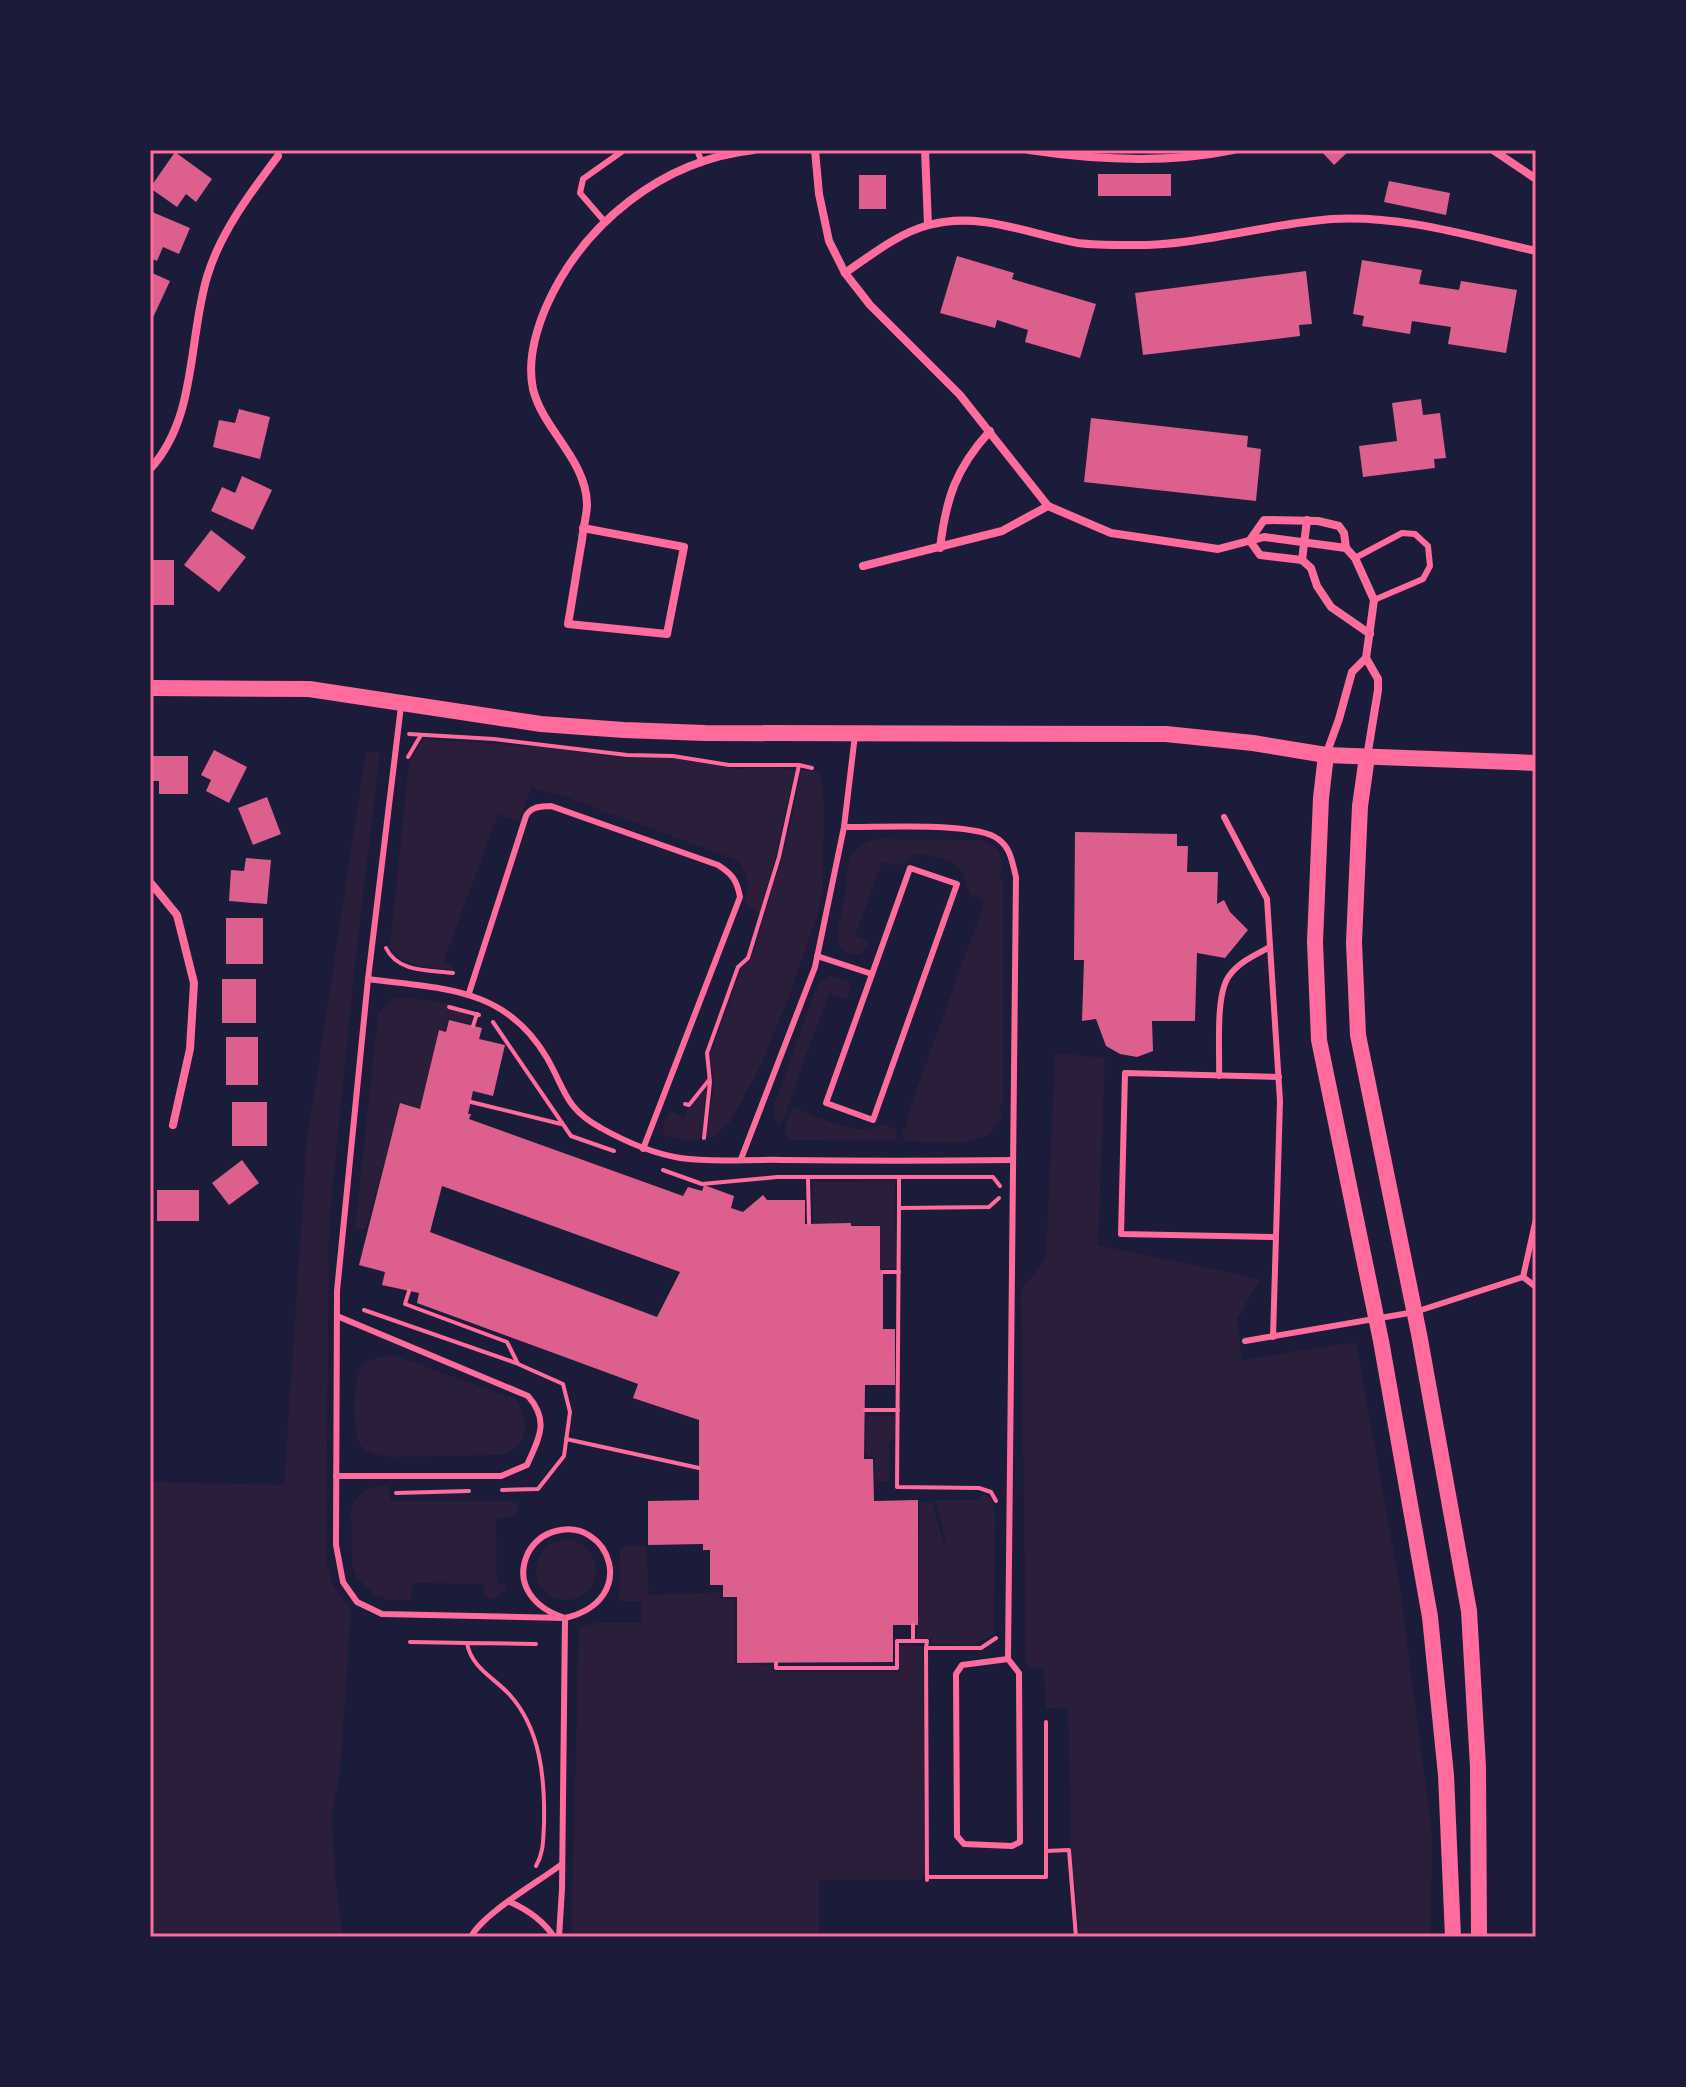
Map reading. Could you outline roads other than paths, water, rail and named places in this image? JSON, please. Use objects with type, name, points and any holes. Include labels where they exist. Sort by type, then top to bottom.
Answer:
[{"type":"main road","points":[[150,688],[309,689],[541,724],[624,730],[705,733],[1166,734],[1326,755],[1536,763]]},
{"type":"main road","points":[[1326,755],[1321,798],[1315,942],[1319,1040],[1376,1319],[1430,1617],[1446,1775],[1453,1937]]},
{"type":"main road","points":[[1367,757],[1360,806],[1354,942],[1358,1035],[1415,1312],[1469,1611],[1478,1767],[1479,1937]]},
{"type":"street","points":[[583,528],[684,547],[667,634],[568,624],[583,528],[587,503],[581,478],[565,446],[543,414],[533,390],[531,361],[536,330],[552,294],[575,255],[605,222],[634,197],[701,160],[754,150]]},
{"type":"street","points":[[815,150],[819,194],[829,241],[845,273],[870,305],[960,395],[1048,506],[1111,533],[1218,549],[1264,537],[1346,548]]},
{"type":"street","points":[[925,150],[928,225]]},
{"type":"street","points":[[1029,150],[1103,159],[1210,155],[1233,150]]},
{"type":"street","points":[[1493,150],[1536,179]]},
{"type":"street","points":[[150,469],[164,454],[181,417],[206,278],[217,249],[251,191],[278,156]]},
{"type":"street","points":[[845,273],[886,245],[928,225],[971,220],[1080,243],[1131,246],[1332,219],[1381,220],[1415,224],[1536,251]]},
{"type":"street","points":[[940,548],[945,510],[957,476],[971,451],[990,431]]},
{"type":"street","points":[[863,566],[1002,531],[1048,506]]},
{"type":"street","points":[[1250,541],[1264,520],[1307,520],[1339,526],[1344,533],[1346,548],[1355,558],[1374,600],[1366,658],[1352,672],[1326,755]]},
{"type":"street","points":[[1302,560],[1307,520]]},
{"type":"street","points":[[1250,541],[1260,555],[1302,560],[1311,568],[1317,586],[1331,607],[1370,634]]},
{"type":"street","points":[[1366,658],[1378,679],[1367,757]]},
{"type":"street","points":[[150,882],[177,915],[194,983],[190,1049],[173,1125]]},
{"type":"lane","points":[[605,222],[580,193],[583,179],[624,150]]},
{"type":"lane","points":[[697,150],[701,160]]},
{"type":"lane","points":[[1355,558],[1402,533],[1415,534],[1428,546],[1430,566],[1423,579],[1374,600]]},
{"type":"lane","points":[[401,702],[368,979],[337,1291],[336,1545],[343,1582],[357,1602],[382,1614],[565,1618],[593,1607],[603,1597],[609,1584],[607,1556],[588,1535],[575,1530],[561,1530],[539,1540],[524,1567],[526,1588],[538,1605],[565,1618]]},
{"type":"lane","points":[[741,1159],[817,956],[844,827],[855,731]]},
{"type":"lane","points":[[469,993],[526,816],[537,807],[551,806],[718,865],[730,872],[738,882],[740,897],[643,1149]]},
{"type":"lane","points":[[1224,817],[1267,899],[1280,1101],[1273,1337]]},
{"type":"lane","points":[[844,827],[968,829],[997,837],[1010,851],[1016,877],[1008,1659],[1019,1673],[1020,1842],[1012,1846],[964,1844],[957,1836],[956,1674],[962,1665],[1008,1659]]},
{"type":"lane","points":[[910,868],[957,884],[873,1120],[826,1103],[872,974],[910,868]]},
{"type":"lane","points":[[1219,1076],[1221,995],[1227,978],[1241,963],[1270,947]]},
{"type":"lane","points":[[817,956],[872,974]]},
{"type":"lane","points":[[368,979],[469,993],[498,1007],[526,1030],[548,1059],[566,1100],[577,1111],[598,1127],[643,1149],[682,1158],[1013,1160]]},
{"type":"lane","points":[[1276,1237],[1121,1234],[1125,1073],[1279,1077]]},
{"type":"lane","points":[[1523,1277],[1536,1219]]},
{"type":"lane","points":[[1245,1341],[1415,1312],[1523,1277]]},
{"type":"lane","points":[[1523,1277],[1536,1287]]},
{"type":"lane","points":[[336,1476],[501,1476],[527,1465],[541,1434],[540,1410],[528,1396],[337,1316]]},
{"type":"lane","points":[[556,1937],[562,1864],[565,1618]]},
{"type":"lane","points":[[471,1937],[475,1929],[562,1864]]},
{"type":"lane","points":[[510,1902],[546,1924],[556,1937]]}]
